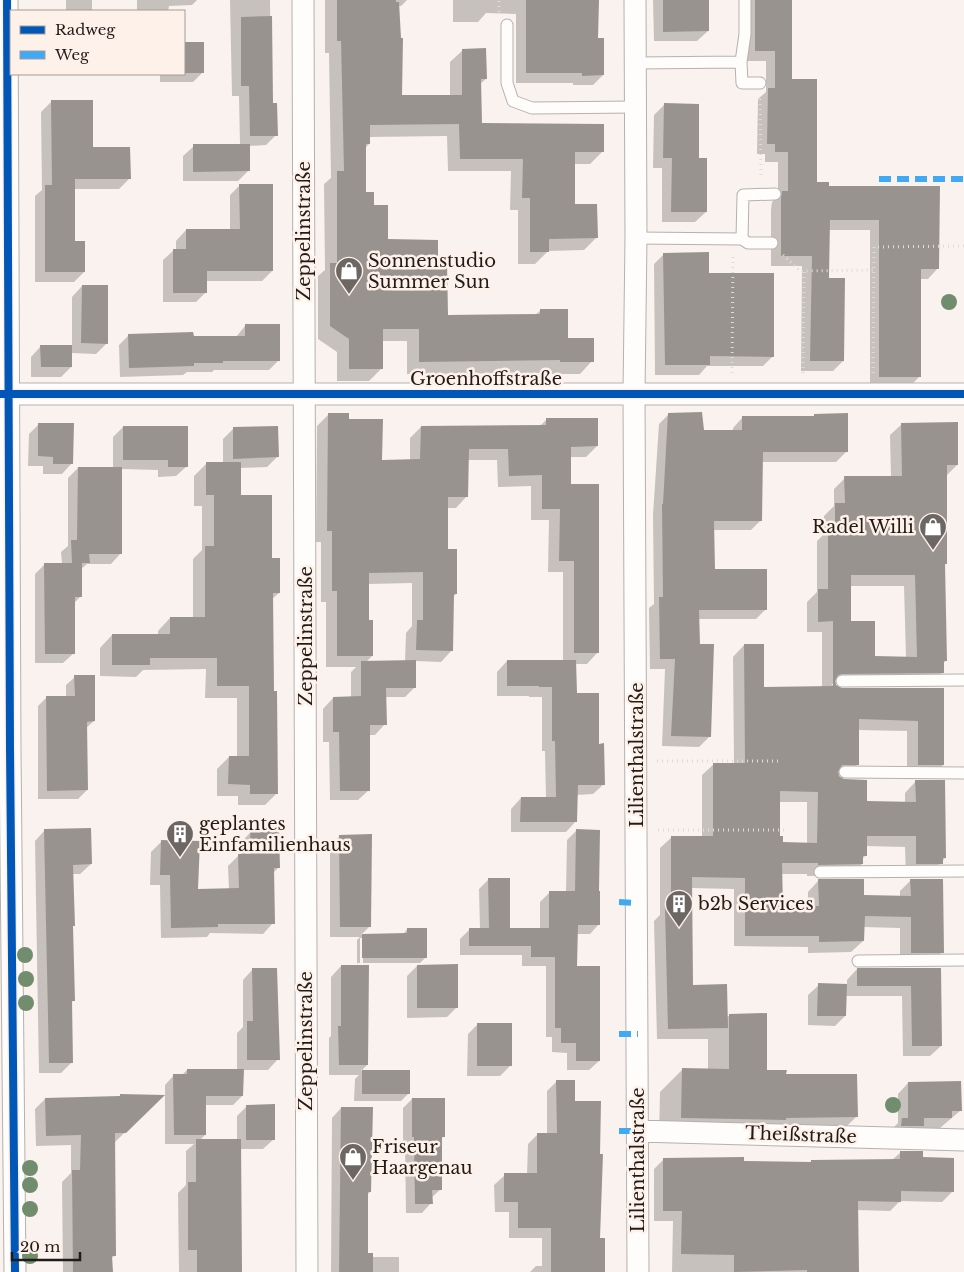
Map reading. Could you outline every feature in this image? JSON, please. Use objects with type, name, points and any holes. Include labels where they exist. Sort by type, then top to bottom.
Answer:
[{"type":"street","points":[[7,0],[4,394],[15,1272]]},
{"type":"street","name":"Zeppelinstraße","points":[[304,0],[307,1272]]},
{"type":"street","name":"Lilienthalstraße","points":[[635,0],[636,238],[634,393],[638,1272]]},
{"type":"street","name":"Groenhoffstraße","points":[[4,394],[964,394]]},
{"type":"street","name":"Theißstraße","points":[[638,1131],[964,1140]]},
{"type":"lane","points":[[745,0],[742,83],[760,83]]},
{"type":"lane","points":[[507,24],[507,84],[513,101],[532,108],[635,107]]},
{"type":"lane","points":[[635,63],[742,62]]},
{"type":"lane","points":[[738,239],[743,195],[775,194]]},
{"type":"lane","points":[[636,238],[738,239],[748,243],[772,243]]},
{"type":"lane","points":[[842,680],[964,680]]},
{"type":"lane","points":[[845,772],[964,773]]},
{"type":"lane","points":[[820,872],[964,870]]},
{"type":"lane","points":[[858,961],[964,960]]},
{"type":"path","points":[[760,83],[761,194]]},
{"type":"path","points":[[732,394],[738,239]]},
{"type":"path","points":[[772,243],[800,271],[874,270]]},
{"type":"path","points":[[873,394],[874,246],[964,246]]},
{"type":"path","points":[[803,394],[804,271]]},
{"type":"path","points":[[636,761],[782,761]]},
{"type":"path","points":[[637,831],[787,830]]},
{"type":"building","points":[[337,0],[396,0],[396,2],[399,2],[401,38],[403,38],[402,95],[462,95],[462,49],[486,48],[487,79],[481,79],[482,123],[604,124],[604,152],[575,152],[575,204],[597,204],[598,238],[549,239],[549,252],[530,252],[530,198],[522,198],[523,159],[460,159],[459,124],[370,125],[370,144],[366,144],[366,192],[374,192],[374,205],[388,205],[388,239],[438,240],[438,262],[447,262],[448,315],[540,314],[540,309],[568,309],[568,338],[594,338],[594,362],[560,362],[560,360],[419,362],[419,329],[383,329],[383,369],[349,369],[349,339],[330,326],[330,263],[337,263],[337,171],[344,171],[341,41],[337,41]]},
{"type":"building","points":[[526,0],[599,0],[598,38],[604,38],[604,75],[582,76],[582,73],[526,73]]},
{"type":"building","points":[[663,0],[709,0],[709,31],[663,32]]},
{"type":"building","points":[[755,0],[792,0],[792,79],[817,79],[817,182],[829,182],[829,186],[940,186],[939,269],[921,269],[921,377],[879,377],[879,220],[830,220],[829,278],[845,278],[844,361],[810,361],[812,256],[781,256],[781,198],[782,191],[788,191],[788,152],[775,152],[775,144],[767,144],[768,88],[775,88],[775,51],[755,51]]},
{"type":"building","points":[[272,16],[273,103],[277,103],[278,136],[250,136],[249,86],[241,86],[241,17]]},
{"type":"building","points":[[185,42],[204,42],[204,73],[185,73]]},
{"type":"building","points":[[51,100],[93,100],[93,147],[130,147],[131,179],[75,179],[75,241],[85,241],[85,272],[45,272],[45,185],[52,185]]},
{"type":"building","points":[[664,103],[699,104],[699,158],[707,158],[707,212],[671,212],[672,158],[663,158]]},
{"type":"building","points":[[193,144],[250,144],[250,171],[193,172]]},
{"type":"building","points":[[239,184],[273,184],[273,271],[207,271],[207,293],[173,293],[173,249],[186,249],[186,229],[240,229]]},
{"type":"building","points":[[709,252],[709,273],[774,273],[774,357],[710,356],[710,365],[665,365],[663,253]]},
{"type":"building","points":[[82,285],[108,285],[108,344],[81,343]]},
{"type":"building","points":[[245,324],[280,324],[280,361],[223,361],[223,363],[194,363],[194,366],[129,368],[128,334],[193,332],[194,336],[245,336]]},
{"type":"building","points":[[40,345],[72,345],[72,367],[41,367]]},
{"type":"building","points":[[702,412],[704,430],[742,430],[742,416],[814,416],[814,414],[848,413],[848,452],[763,452],[762,521],[714,521],[715,569],[767,569],[767,610],[699,610],[700,644],[714,644],[711,737],[671,736],[675,659],[660,659],[659,597],[663,597],[662,504],[668,413]]},
{"type":"building","points":[[328,413],[349,413],[349,419],[383,419],[382,460],[420,459],[421,426],[546,425],[546,418],[598,418],[598,446],[571,447],[571,484],[599,484],[599,653],[574,653],[574,561],[559,561],[560,509],[542,509],[542,475],[509,476],[508,449],[469,449],[468,497],[448,497],[448,549],[457,549],[457,594],[454,594],[453,651],[416,650],[417,620],[423,620],[423,572],[369,573],[369,620],[373,620],[373,656],[337,656],[337,591],[332,591],[332,531],[327,531]]},
{"type":"building","points":[[958,422],[958,465],[947,465],[947,564],[945,564],[947,661],[944,661],[944,673],[842,674],[838,675],[835,681],[836,685],[842,688],[944,688],[944,765],[918,765],[918,721],[859,719],[859,765],[842,765],[838,772],[839,776],[844,779],[867,780],[867,801],[916,802],[915,780],[945,780],[946,858],[943,858],[943,864],[916,864],[916,836],[867,836],[867,856],[863,856],[863,864],[818,865],[818,863],[782,863],[783,906],[819,906],[818,879],[864,879],[864,895],[911,896],[910,879],[943,879],[944,953],[911,953],[911,917],[865,916],[864,941],[819,942],[819,936],[745,936],[745,878],[692,877],[693,985],[727,984],[728,1028],[668,1029],[665,908],[671,908],[671,836],[713,836],[713,763],[745,763],[744,644],[764,644],[764,687],[833,686],[833,621],[818,622],[818,589],[828,589],[828,528],[835,528],[835,503],[845,503],[844,476],[902,476],[901,423]],"holes":[[[851,575],[915,575],[917,657],[875,656],[875,621],[851,621]],[[780,791],[818,792],[817,843],[783,842],[783,836],[780,836]]]},
{"type":"building","points":[[38,423],[74,423],[73,464],[53,464],[53,457],[38,456]]},
{"type":"building","points":[[123,426],[188,426],[188,467],[168,467],[168,460],[123,460]]},
{"type":"building","points":[[278,426],[279,457],[233,459],[233,427]]},
{"type":"building","points":[[206,462],[241,462],[241,495],[272,495],[272,558],[280,558],[280,593],[273,593],[274,691],[277,691],[278,794],[250,794],[250,785],[228,784],[229,756],[249,756],[249,686],[217,686],[217,658],[150,658],[150,665],[112,665],[112,634],[170,634],[170,617],[205,617],[205,546],[214,546],[214,495],[206,495]]},
{"type":"building","points":[[78,467],[122,467],[122,554],[89,554],[90,563],[72,563],[71,540],[77,540]]},
{"type":"building","points":[[44,563],[82,563],[82,597],[75,597],[75,654],[45,654]]},
{"type":"building","points":[[416,660],[416,688],[386,688],[387,725],[370,725],[370,791],[340,791],[339,732],[333,732],[333,697],[361,696],[361,661]]},
{"type":"building","points":[[507,660],[576,660],[577,693],[599,693],[599,744],[604,743],[605,785],[578,785],[577,822],[520,822],[521,797],[556,797],[555,741],[552,741],[552,687],[507,686]]},
{"type":"building","points":[[74,675],[95,675],[95,721],[87,722],[88,790],[47,791],[46,696],[75,696]]},
{"type":"building","points":[[91,828],[92,864],[73,865],[75,1001],[72,1001],[73,1063],[49,1063],[44,829]]},
{"type":"building","points":[[279,829],[280,868],[274,868],[275,924],[218,924],[218,927],[171,928],[170,875],[160,875],[161,840],[200,841],[198,889],[239,888],[238,854],[251,854],[250,830]]},
{"type":"building","points":[[576,829],[600,830],[600,925],[578,925],[577,966],[600,966],[600,1061],[576,1061],[576,1043],[561,1043],[561,1028],[555,1028],[555,957],[531,957],[531,946],[469,946],[469,928],[489,928],[488,878],[510,878],[510,928],[549,928],[549,891],[575,891]]},
{"type":"building","points":[[372,834],[371,927],[340,927],[339,835]]},
{"type":"building","points":[[407,928],[427,928],[427,958],[362,958],[362,934],[407,933]]},
{"type":"building","points":[[458,964],[458,1008],[417,1008],[417,965]]},
{"type":"building","points":[[341,965],[369,965],[368,1065],[339,1065],[338,1026],[341,1026]]},
{"type":"building","points":[[252,968],[277,968],[280,1060],[247,1060],[247,1021],[253,1021]]},
{"type":"building","points":[[857,968],[941,968],[942,1046],[912,1046],[911,986],[857,986]]},
{"type":"building","points":[[818,983],[847,984],[846,1016],[817,1016]]},
{"type":"building","points":[[767,1013],[767,1070],[787,1070],[786,1074],[857,1074],[858,1117],[786,1118],[786,1120],[681,1118],[682,1068],[729,1069],[729,1014]]},
{"type":"building","points":[[477,1023],[512,1023],[512,1066],[477,1066]]},
{"type":"building","points":[[187,1069],[244,1069],[243,1096],[206,1096],[206,1135],[174,1135],[173,1074],[187,1074]]},
{"type":"building","points":[[362,1070],[410,1070],[410,1094],[362,1094]]},
{"type":"building","points":[[556,1080],[575,1080],[575,1101],[601,1101],[600,1154],[603,1154],[600,1238],[605,1238],[605,1272],[551,1272],[551,1228],[518,1228],[518,1202],[504,1202],[504,1173],[537,1173],[537,1133],[557,1133]]},
{"type":"building","points":[[961,1081],[962,1111],[952,1111],[952,1118],[924,1118],[924,1126],[901,1126],[902,1118],[908,1118],[908,1082]]},
{"type":"building","points":[[120,1094],[165,1095],[126,1133],[115,1133],[116,1256],[112,1256],[113,1272],[73,1272],[72,1170],[80,1170],[81,1135],[46,1136],[45,1098],[120,1096]]},
{"type":"building","points":[[412,1098],[445,1098],[445,1137],[442,1137],[442,1190],[432,1190],[433,1204],[415,1204]]},
{"type":"building","points":[[275,1104],[275,1140],[246,1140],[246,1105]]},
{"type":"building","points":[[341,1107],[373,1107],[371,1192],[368,1192],[368,1253],[373,1253],[373,1272],[339,1272]]},
{"type":"building","points":[[196,1139],[241,1139],[242,1272],[197,1272],[197,1250],[188,1250],[188,1182],[196,1182]]},
{"type":"building","points":[[900,1151],[923,1151],[923,1157],[954,1158],[954,1192],[901,1191],[901,1202],[858,1201],[859,1272],[807,1272],[807,1270],[734,1272],[734,1255],[681,1254],[682,1211],[663,1211],[663,1158],[744,1157],[744,1161],[811,1162],[811,1160],[900,1159]]},
{"type":"marked path","points":[[879,179],[964,179]]},
{"type":"marked path","points":[[619,902],[637,903]]},
{"type":"marked path","points":[[619,1034],[638,1034]]},
{"type":"marked path","points":[[619,1131],[638,1131]]},
{"type":"cycle path","points":[[7,0],[10,749],[15,1272]]},
{"type":"cycle path","points":[[0,394],[964,394]]},
{"type":"place","name":"Sonnenstudio Summer Sun","points":[[349,295]]},
{"type":"place","name":"Radel Willi","points":[[933,551]]},
{"type":"place","name":"geplantes Einfamilienhaus","points":[[180,858]]},
{"type":"place","name":"b2b Services","points":[[679,928]]},
{"type":"place","name":"Friseur Haargenau","points":[[353,1181]]}]
